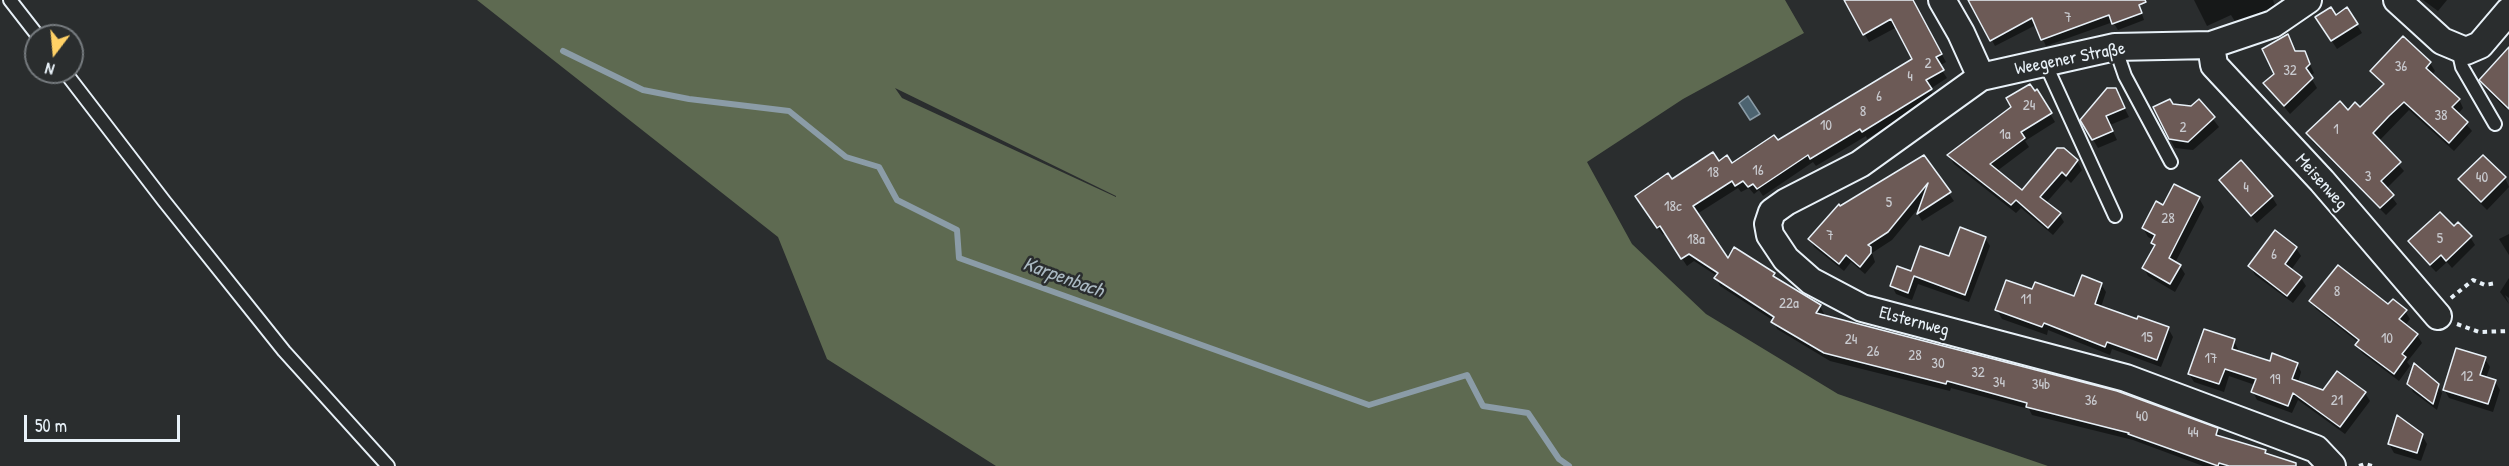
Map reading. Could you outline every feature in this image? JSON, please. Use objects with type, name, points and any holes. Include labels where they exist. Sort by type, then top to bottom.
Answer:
[{"type":"street","points":[[1942,0],[1961,33],[1981,77]]},
{"type":"street","name":"Weegener Straße","points":[[1981,77],[2115,47],[2211,45],[2273,24],[2308,0]]},
{"type":"street","points":[[2397,0],[2442,41],[2458,50],[2466,51],[2480,45],[2509,11]]},
{"type":"street","name":"Meisenweg","points":[[2211,45],[2214,65],[2322,181],[2438,316]]},
{"type":"street","name":"Elsternweg","points":[[1981,77],[1860,164],[1786,201],[1772,212],[1768,224],[1770,235],[1786,259],[1811,281],[1862,308],[2126,378],[2316,449],[2332,466]]},
{"type":"lane","points":[[10,0],[29,24]]},
{"type":"lane","points":[[2115,47],[2125,76],[2171,162]]},
{"type":"lane","points":[[2458,50],[2462,67],[2495,124]]},
{"type":"lane","points":[[2045,63],[2115,216]]},
{"type":"lane","points":[[74,84],[284,351],[388,466]]},
{"type":"path","points":[[2454,294],[2473,280],[2485,285],[2496,283]]},
{"type":"path","points":[[2438,316],[2479,332],[2509,330]]},
{"type":"path","points":[[2359,466],[2365,464],[2372,466]]},
{"type":"green space","points":[[477,0],[1785,0],[1804,33],[1683,99],[1587,162],[1632,244],[1706,314],[1838,394],[2048,466],[996,466],[827,359],[778,237]],"holes":[[[895,88],[1116,196],[902,98]]]},
{"type":"water","points":[[1748,96],[1760,114],[1750,120],[1739,103]]},
{"type":"building","points":[[1844,0],[1913,0],[1942,54],[1936,57],[1944,70],[1926,80],[1932,89],[1862,132],[1860,129],[1810,159],[1808,155],[1757,189],[1753,184],[1748,187],[1743,181],[1735,186],[1732,181],[1693,206],[1728,258],[1734,247],[1775,273],[1773,276],[1821,305],[1816,313],[2117,391],[2218,428],[2216,435],[2266,450],[2265,453],[2296,463],[2296,466],[2229,466],[2219,463],[2218,466],[2129,433],[2026,407],[2027,403],[1947,381],[1946,384],[1824,353],[1771,322],[1774,317],[1714,278],[1718,273],[1689,254],[1681,259],[1660,226],[1657,228],[1635,196],[1668,173],[1672,179],[1713,152],[1719,161],[1727,155],[1732,163],[1774,135],[1778,140],[1912,59],[1891,19],[1863,35]]},
{"type":"building","points":[[1968,0],[2145,0],[2146,2],[2139,5],[2142,13],[2112,24],[2109,15],[2041,40],[2032,18],[1990,41]]},
{"type":"building","points":[[2331,7],[2336,15],[2347,7],[2358,24],[2331,41],[2315,17]]},
{"type":"building","points":[[2288,34],[2295,51],[2305,51],[2310,64],[2306,68],[2313,78],[2284,106],[2263,83],[2274,74],[2262,49]]},
{"type":"building","points":[[2403,36],[2431,62],[2426,68],[2460,99],[2452,107],[2468,122],[2449,143],[2404,102],[2389,116],[2373,133],[2401,162],[2381,181],[2394,195],[2380,208],[2306,133],[2340,101],[2348,110],[2355,102],[2360,107],[2384,84],[2370,71]]},
{"type":"building","points":[[2509,47],[2509,109],[2479,80]]},
{"type":"building","points":[[2030,84],[2035,91],[2037,89],[2052,113],[2021,132],[2025,138],[1990,164],[2022,190],[2057,148],[2064,148],[2078,160],[2066,176],[2062,172],[2040,197],[2061,213],[2048,228],[2016,200],[2011,205],[1947,155],[2011,107],[2006,98]]},
{"type":"building","points":[[2107,88],[2116,88],[2125,108],[2106,116],[2113,131],[2092,140],[2080,120]]},
{"type":"building","points":[[2170,99],[2173,104],[2191,106],[2199,99],[2215,117],[2188,142],[2169,139],[2153,107]]},
{"type":"building","points":[[1924,155],[1951,192],[1917,214],[1928,183],[1888,232],[1868,245],[1871,247],[1871,253],[1860,267],[1846,255],[1839,264],[1808,239],[1839,204],[1840,206]]},
{"type":"building","points":[[2483,155],[2506,177],[2481,202],[2458,179]]},
{"type":"building","points":[[2241,160],[2273,196],[2251,216],[2219,180]]},
{"type":"building","points":[[2174,184],[2200,197],[2169,258],[2181,265],[2170,284],[2142,268],[2155,245],[2151,243],[2155,235],[2142,228],[2156,201],[2163,205]]},
{"type":"building","points":[[2440,212],[2454,226],[2458,222],[2472,236],[2446,261],[2441,255],[2430,265],[2408,241]]},
{"type":"building","points":[[1960,227],[1986,237],[1965,295],[1914,276],[1908,293],[1890,286],[1897,266],[1911,271],[1920,246],[1949,256]]},
{"type":"building","points":[[2275,230],[2297,247],[2285,264],[2302,277],[2287,296],[2248,266]]},
{"type":"building","points":[[2338,265],[2388,304],[2393,299],[2407,310],[2399,319],[2418,334],[2402,354],[2406,357],[2394,374],[2355,345],[2359,340],[2309,301]]},
{"type":"building","points":[[2082,275],[2102,283],[2095,304],[2137,319],[2138,316],[2169,327],[2157,360],[2107,342],[2105,347],[2044,323],[2042,327],[1995,310],[2006,280],[2032,289],[2035,282],[2074,296]]},
{"type":"building","points":[[2204,329],[2235,339],[2232,349],[2270,361],[2272,353],[2298,363],[2292,379],[2323,390],[2337,371],[2366,392],[2340,427],[2293,393],[2288,406],[2251,392],[2256,379],[2225,369],[2219,384],[2188,374]]},
{"type":"building","points":[[2456,348],[2486,357],[2480,375],[2496,380],[2488,404],[2443,390]]},
{"type":"building","points":[[2414,363],[2439,384],[2433,404],[2407,384]]},
{"type":"building","points":[[2397,415],[2423,434],[2417,453],[2388,444]]},
{"type":"waterway","name":"Karpenbach","points":[[563,51],[643,90],[689,99],[789,111],[846,157],[879,167],[897,200],[957,230],[959,258],[1369,405],[1467,375],[1483,406],[1528,413],[1559,459],[1569,466]]}]
